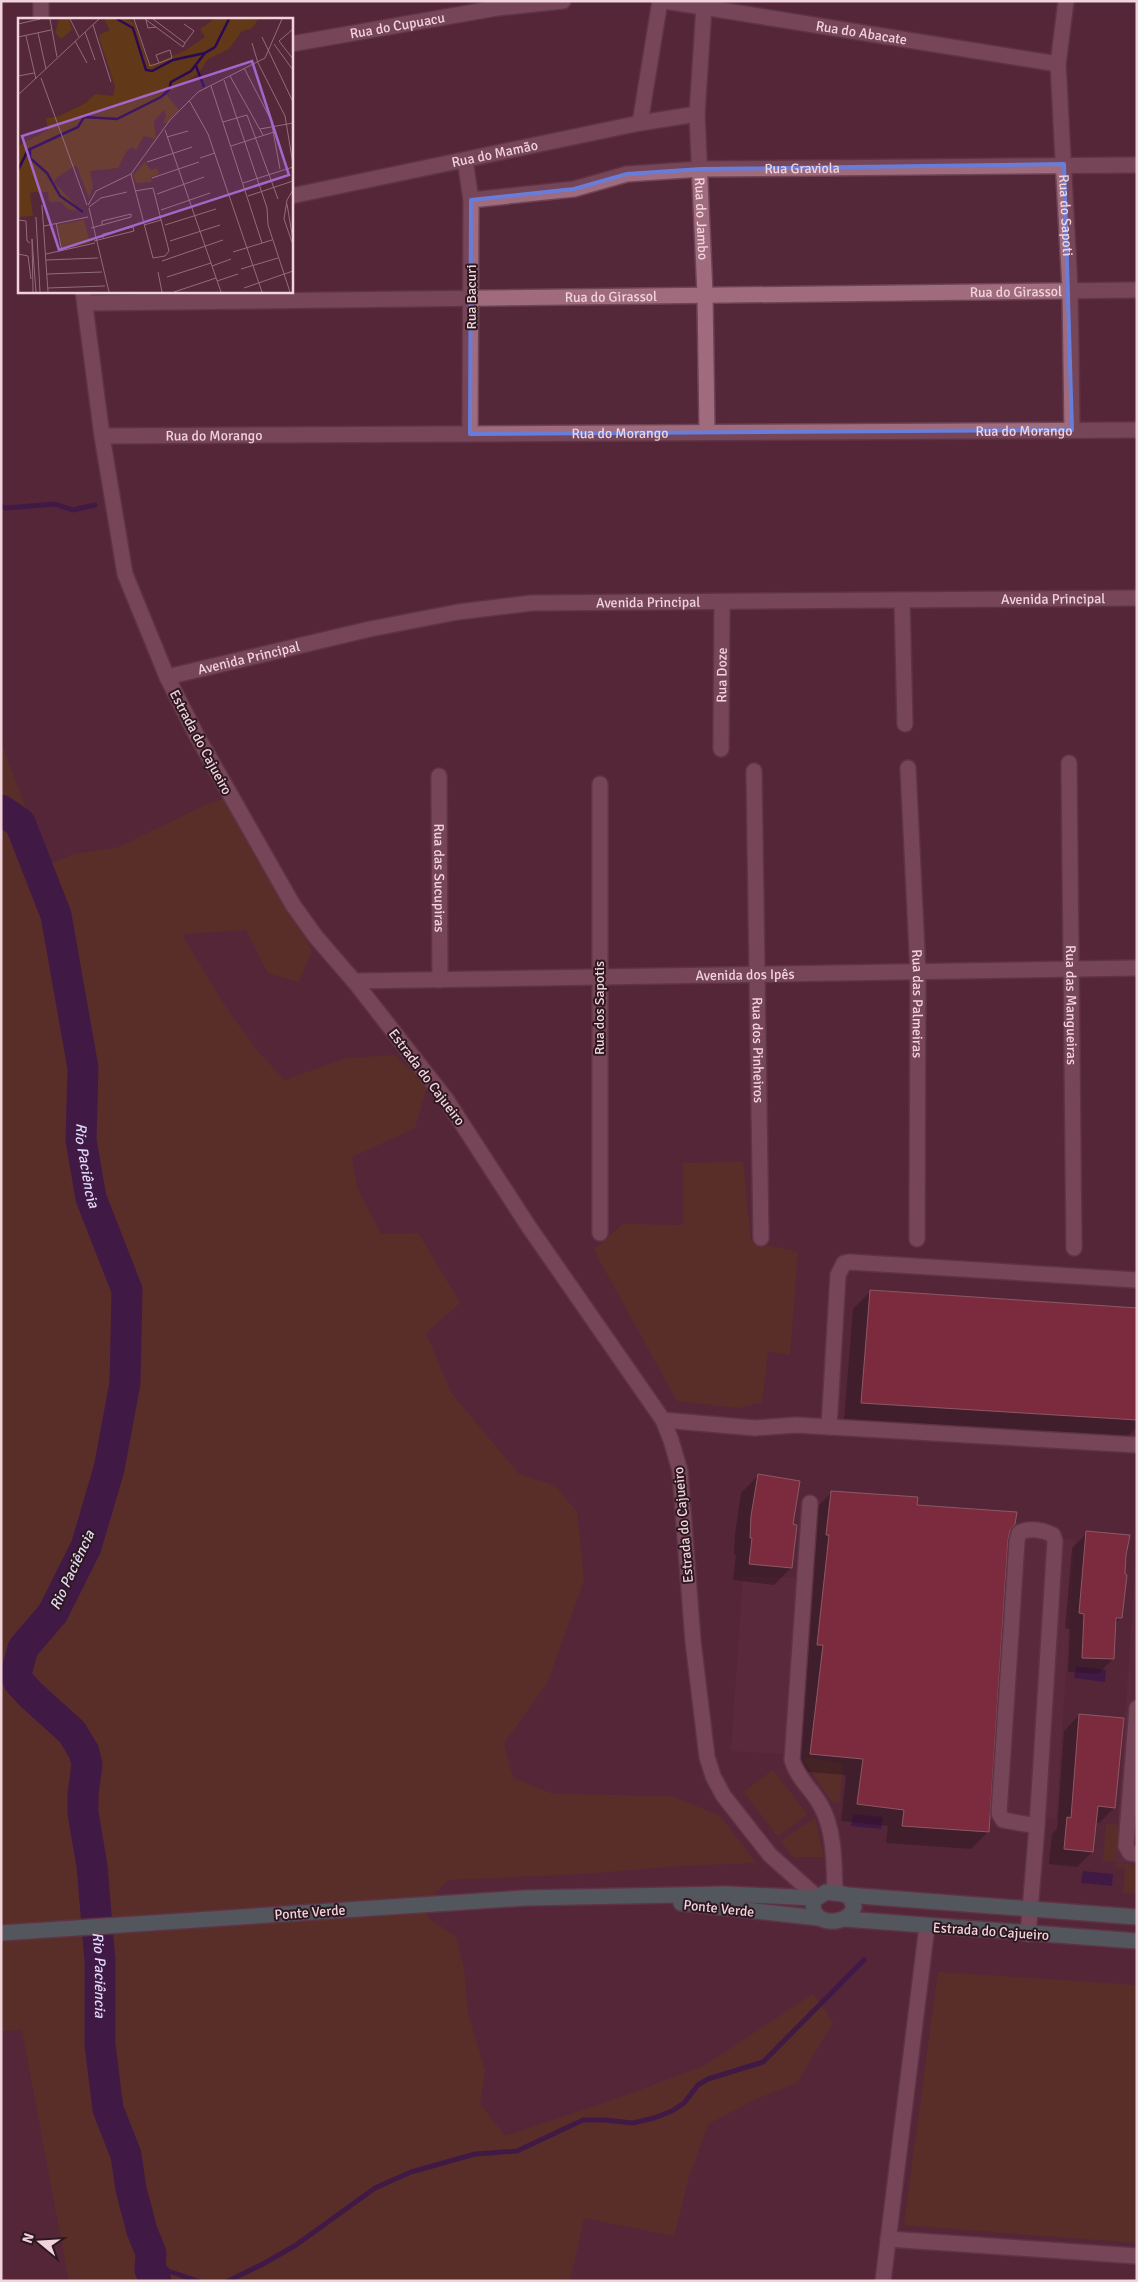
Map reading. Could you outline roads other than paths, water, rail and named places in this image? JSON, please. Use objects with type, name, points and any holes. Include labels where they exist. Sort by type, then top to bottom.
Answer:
[{"type":"main road","name":"Ponte Verde","points":[[1,1933],[525,1898],[727,1894],[829,1895]]},
{"type":"main road","name":"Estrada do Cajueiro","points":[[829,1895],[1137,1917]]},
{"type":"main road","points":[[819,1918],[813,1908],[829,1895],[852,1899],[854,1907],[852,1914],[845,1919]]},
{"type":"main road","name":"Ponte Verde","points":[[620,1897],[819,1918],[831,1921],[845,1919]]},
{"type":"main road","name":"Estrada do Cajueiro","points":[[845,1919],[1137,1941]]},
{"type":"street","points":[[41,1],[42,18]]},
{"type":"street","name":"Rua do Cupuacu","points":[[292,44],[497,8],[563,1]]},
{"type":"street","points":[[640,123],[660,1]]},
{"type":"street","name":"Rua do Abacate","points":[[665,1],[1058,64]]},
{"type":"street","name":"Rua do Sapoti","points":[[1066,1],[1058,64],[1070,289],[1072,430]]},
{"type":"street","name":"Rua do Jambo","points":[[704,7],[697,114],[701,169],[705,294],[707,432]]},
{"type":"street","name":"Rua do Mamão","points":[[292,196],[640,123],[697,114]]},
{"type":"street","name":"Rua Bacuri","points":[[465,160],[471,200],[470,434]]},
{"type":"street","name":"Rua Graviola","points":[[471,200],[574,189],[627,174],[701,169],[1064,164],[1137,165]]},
{"type":"street","name":"Rua do Girassol","points":[[84,297],[472,298],[1070,289],[1137,290]]},
{"type":"street","name":"Estrada do Cajueiro","points":[[84,297],[102,436],[125,574],[167,677],[222,782],[294,905],[316,937],[354,981],[446,1099],[529,1227],[663,1420],[680,1471],[692,1641],[707,1757],[712,1776],[723,1795],[770,1855],[829,1895]]},
{"type":"street","name":"Rua do Morango","points":[[102,436],[1137,430]]},
{"type":"street","name":"Avenida Principal","points":[[167,677],[370,629],[458,612],[532,604],[1137,598]]},
{"type":"street","points":[[902,600],[905,724]]},
{"type":"street","name":"Rua Doze","points":[[721,749],[722,602]]},
{"type":"street","name":"Rua das Mangueiras","points":[[1069,763],[1074,1248]]},
{"type":"street","name":"Rua das Palmeiras","points":[[908,768],[918,972],[916,1239]]},
{"type":"street","name":"Rua dos Pinheiros","points":[[754,771],[761,1238]]},
{"type":"street","name":"Rua das Sucupiras","points":[[439,776],[440,980]]},
{"type":"street","name":"Rua dos Sapotis","points":[[600,784],[600,1233]]},
{"type":"street","name":"Avenida dos Ipês","points":[[354,981],[1137,968]]},
{"type":"street","points":[[829,1427],[838,1275],[844,1263],[1137,1280]]},
{"type":"street","points":[[663,1420],[755,1428],[796,1425],[1137,1445]]},
{"type":"street","points":[[810,1503],[792,1760],[796,1772],[820,1805],[828,1821],[831,1834],[829,1895]]},
{"type":"street","points":[[1028,1934],[1038,1826],[1055,1541],[1053,1535],[1047,1531],[1024,1530],[1019,1533],[1017,1540],[999,1813],[1003,1820],[1038,1826]]},
{"type":"street","points":[[1137,1708],[1126,1846],[1130,1853],[1137,1854]]},
{"type":"street","points":[[883,2281],[927,1926]]},
{"type":"street","points":[[888,2239],[1137,2256]]},
{"type":"waterway","points":[[1,506],[6,508],[55,504],[73,510],[95,505]]},
{"type":"waterway","name":"Rio Paciência","points":[[1,810],[20,823],[56,915],[83,1068],[81,1140],[91,1198],[127,1290],[125,1383],[109,1469],[86,1547],[53,1613],[23,1648],[16,1674],[19,1682],[31,1695],[72,1732],[84,1752],[87,1764],[83,1794],[83,1813],[92,1866],[100,1961],[100,2045],[108,2109],[126,2155],[131,2189],[142,2231],[151,2253],[150,2270],[156,2281]]},
{"type":"waterway","points":[[228,2281],[296,2245],[375,2188],[411,2172],[475,2154],[517,2151],[583,2120],[633,2123],[672,2111],[684,2103],[698,2085],[708,2079],[763,2062],[864,1960]]},
{"type":"waterway","points":[[151,2253],[168,2271],[198,2281]]}]
